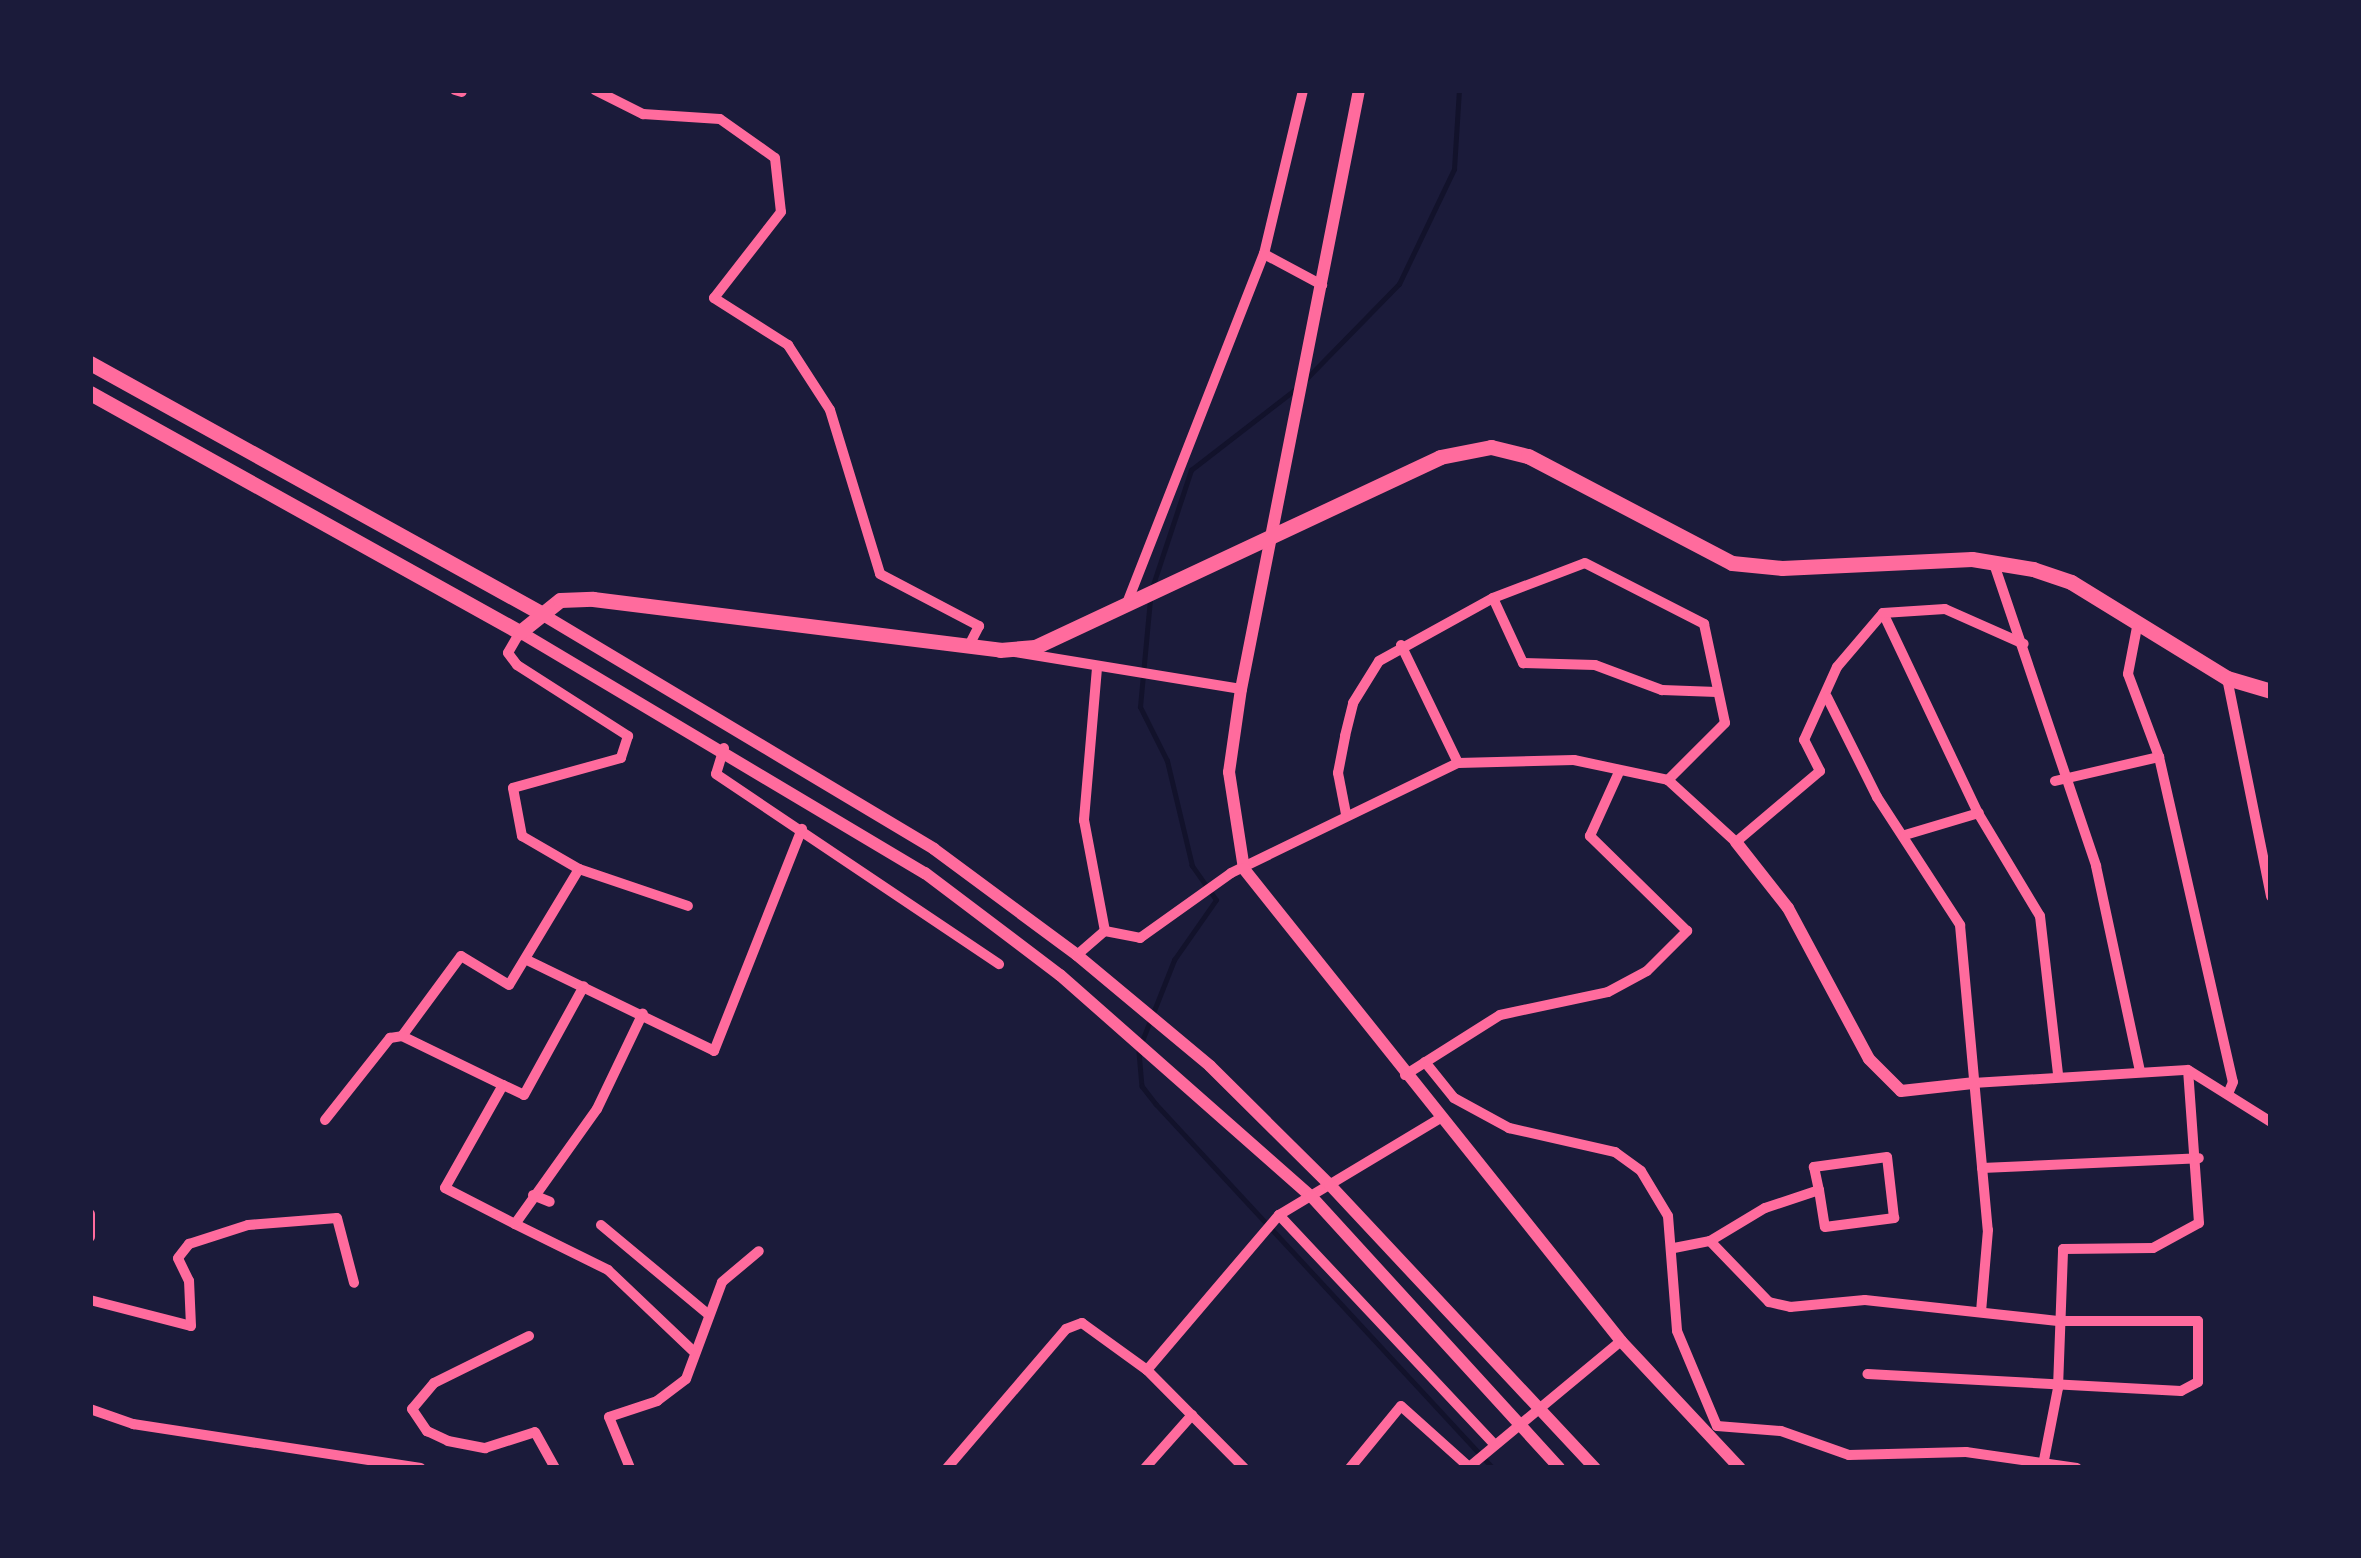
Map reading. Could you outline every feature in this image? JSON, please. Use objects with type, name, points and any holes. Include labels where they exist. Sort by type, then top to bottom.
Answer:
[{"type":"main road","points":[[90,363],[539,612]]},
{"type":"main road","points":[[90,393],[520,632],[539,612],[560,600],[592,599],[1000,650],[1064,638],[1440,457],[1491,448],[1528,456],[1732,563],[1993,561],[2071,582],[2227,678],[2271,691]]},
{"type":"street","points":[[595,90],[643,114],[720,119],[775,158],[781,212],[714,298],[788,345],[830,410],[880,574],[979,626],[970,646]]},
{"type":"street","points":[[1125,609],[1264,254],[1303,90]]},
{"type":"street","points":[[1359,90],[1308,371],[1240,688],[1229,772],[1244,869],[1438,1119],[1621,1341],[1713,1431],[1781,1431],[1849,1455],[2044,1460],[2077,1468]]},
{"type":"street","points":[[1264,254],[1322,285]]},
{"type":"street","points":[[1993,561],[2070,778],[2140,1071]]},
{"type":"street","points":[[1346,814],[1338,773],[1352,704],[1365,678],[1401,645],[1493,598],[1585,563],[1704,624],[1718,692],[1720,734],[1668,780]]},
{"type":"street","points":[[1493,598],[1523,663],[1595,664],[1662,690],[1718,692]]},
{"type":"street","points":[[1736,842],[1820,771],[1804,740],[1837,667],[1883,613],[1945,609],[2024,644]]},
{"type":"street","points":[[539,612],[934,849],[1077,955],[1210,1066],[1330,1185],[1594,1468]]},
{"type":"street","points":[[1883,613],[1980,813],[2040,916],[2059,1074]]},
{"type":"street","points":[[2138,622],[2128,674],[2159,757],[2233,1082],[2228,1094]]},
{"type":"street","points":[[688,906],[579,869],[522,836],[513,788],[621,758],[628,736],[517,665],[508,653],[520,632],[724,748],[925,873],[1017,942],[1194,1086],[1311,1196],[1559,1468]]},
{"type":"street","points":[[1401,645],[1458,763]]},
{"type":"street","points":[[1000,650],[1240,688]]},
{"type":"street","points":[[1097,668],[1084,820],[1105,932]]},
{"type":"street","points":[[2227,678],[2271,898]]},
{"type":"street","points":[[1827,697],[1960,925],[1988,1230],[1982,1312]]},
{"type":"street","points":[[724,748],[716,774],[999,964]]},
{"type":"street","points":[[2055,781],[2159,757]]},
{"type":"street","points":[[1077,955],[1105,932],[1140,938],[1244,869],[1346,814],[1458,763],[1574,760],[1668,780],[1736,842],[1788,908],[1869,1059],[1901,1091],[2059,1074],[2188,1070],[2271,1122]]},
{"type":"street","points":[[1405,1075],[1500,1015],[1608,992],[1647,971],[1687,931],[1591,836],[1620,770]]},
{"type":"street","points":[[1905,835],[1980,813]]},
{"type":"street","points":[[527,960],[714,1051],[802,829]]},
{"type":"street","points":[[402,1036],[461,956],[509,985],[579,869]]},
{"type":"street","points":[[325,1120],[390,1037],[402,1036],[524,1095],[584,986]]},
{"type":"street","points":[[515,1224],[598,1109],[643,1013]]},
{"type":"street","points":[[1425,1062],[1454,1098],[1509,1128],[1615,1152],[1641,1171],[1660,1195],[1674,1248],[1677,1331],[1713,1431],[1734,1466]]},
{"type":"street","points":[[2044,1460],[2058,1388],[2063,1249],[2153,1248],[2200,1223],[2199,1158],[2188,1070]]},
{"type":"street","points":[[502,1085],[445,1188],[608,1270],[693,1351]]},
{"type":"street","points":[[1147,1370],[1279,1215],[1438,1119]]},
{"type":"street","points":[[1887,1157],[1894,1218],[1826,1227],[1819,1190],[1814,1167],[1887,1157]]},
{"type":"street","points":[[1982,1168],[2199,1158]]},
{"type":"street","points":[[1674,1248],[1710,1241],[1765,1208],[1819,1190]]},
{"type":"street","points":[[532,1195],[550,1202]]},
{"type":"street","points":[[90,1214],[90,1237]]},
{"type":"street","points":[[1279,1215],[1495,1444]]},
{"type":"street","points":[[90,1300],[190,1326],[189,1281],[178,1258],[189,1244],[248,1225],[337,1218],[354,1283]]},
{"type":"street","points":[[601,1226],[708,1314]]},
{"type":"street","points":[[1710,1241],[1779,1306],[1864,1300],[2058,1321],[2198,1321],[2194,1386],[2058,1388],[1867,1374]]},
{"type":"street","points":[[630,1468],[610,1417],[657,1401],[686,1379],[708,1314],[732,1269],[759,1251]]},
{"type":"street","points":[[947,1468],[1075,1324],[1147,1370],[1244,1468]]},
{"type":"street","points":[[530,1336],[434,1383],[412,1408],[427,1431],[467,1445],[485,1448],[535,1432],[555,1468]]},
{"type":"street","points":[[1350,1468],[1401,1406],[1468,1467],[1621,1341]]},
{"type":"street","points":[[90,1409],[133,1424],[422,1468]]},
{"type":"street","points":[[1145,1468],[1192,1415]]},
{"type":"waterway","points":[[1305,380],[1399,284],[1454,169],[1459,90]]},
{"type":"waterway","points":[[1152,588],[1191,470],[1297,388]]},
{"type":"waterway","points":[[1142,1041],[1174,960],[1216,900],[1192,866],[1167,761],[1140,707],[1150,599]]},
{"type":"waterway","points":[[1139,1052],[1142,1086],[1156,1104],[1493,1468]]}]
